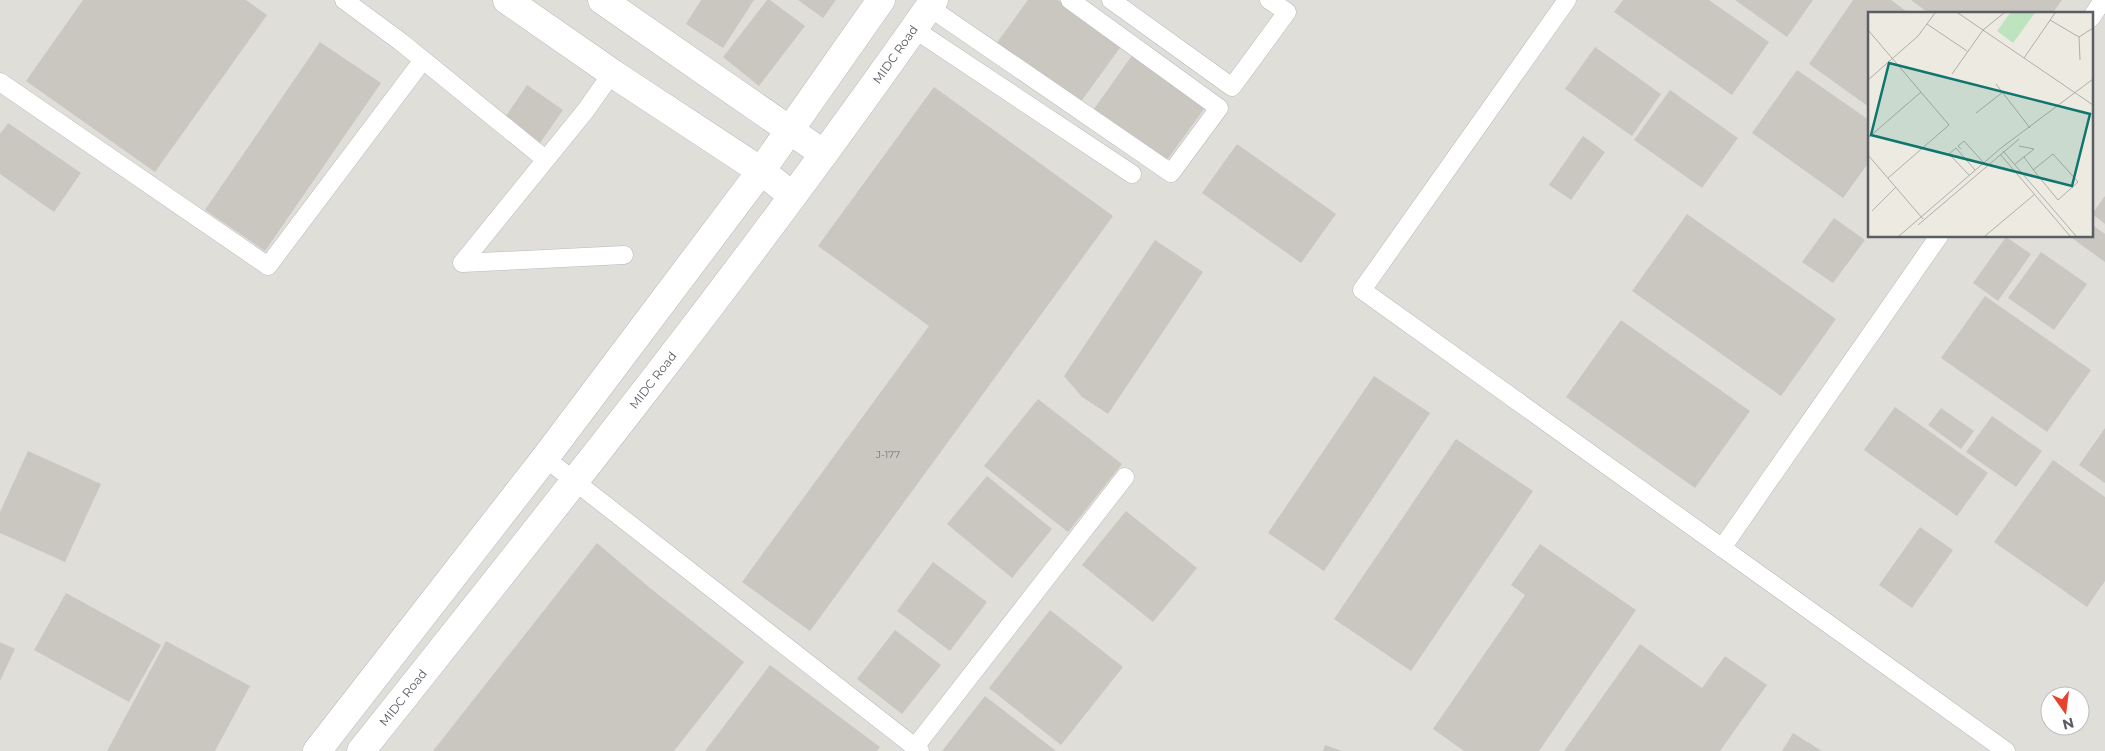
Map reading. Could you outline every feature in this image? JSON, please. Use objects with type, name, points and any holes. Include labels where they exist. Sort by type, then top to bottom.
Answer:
[{"type":"main road","points":[[507,0],[612,73],[762,171],[793,196]]},
{"type":"main road","points":[[602,0],[824,154]]},
{"type":"main road","points":[[317,751],[545,458],[762,171],[881,0]]},
{"type":"main road","name":"MIDC Road","points":[[361,751],[575,483],[793,196],[932,3]]},
{"type":"lane","points":[[344,0],[423,60],[545,159]]},
{"type":"lane","points":[[932,3],[1171,173],[1219,108],[1070,0]]},
{"type":"lane","points":[[1111,0],[1232,87],[1287,12],[1269,0]]},
{"type":"lane","points":[[1567,0],[1362,290],[2006,751]]},
{"type":"lane","points":[[2092,17],[2104,0]]},
{"type":"lane","points":[[914,29],[1132,174]]},
{"type":"lane","points":[[0,82],[268,266],[423,60]]},
{"type":"lane","points":[[612,73],[586,110],[462,263],[624,255]]},
{"type":"lane","points":[[1722,548],[1938,238]]},
{"type":"lane","points":[[545,458],[917,749],[1125,477]]},
{"type":"shaded area","points":[[0,0],[2105,0],[2105,751],[0,751]]},
{"type":"building","points":[[83,0],[246,0],[267,15],[155,172],[26,81]]},
{"type":"building","points":[[701,0],[754,0],[723,48],[686,24]]},
{"type":"building","points":[[767,0],[770,0],[805,26],[759,86],[723,57]]},
{"type":"building","points":[[798,0],[836,0],[823,18]]},
{"type":"building","points":[[1028,0],[1058,0],[1122,45],[1080,103],[996,44]]},
{"type":"building","points":[[1623,0],[1709,0],[1769,42],[1732,95],[1614,12]]},
{"type":"building","points":[[1735,0],[1813,0],[1787,37]]},
{"type":"building","points":[[1853,0],[1891,0],[1907,12],[1868,12],[1868,106],[1809,64]]},
{"type":"building","points":[[1911,0],[2062,0],[2053,12],[1927,12]]},
{"type":"building","points":[[320,42],[381,83],[265,251],[205,210]]},
{"type":"building","points":[[1595,47],[1661,94],[1632,136],[1565,89]]},
{"type":"building","points":[[1133,54],[1206,106],[1167,160],[1094,109]]},
{"type":"building","points":[[1797,70],[1868,119],[1868,163],[1843,198],[1752,133]]},
{"type":"building","points":[[527,85],[563,110],[540,143],[504,119]]},
{"type":"building","points":[[934,87],[1113,216],[810,631],[742,582],[929,326],[818,246]]},
{"type":"building","points":[[1670,90],[1738,138],[1702,188],[1634,140]]},
{"type":"building","points":[[8,123],[81,173],[54,212],[0,174],[0,134]]},
{"type":"building","points":[[1583,136],[1605,152],[1571,200],[1549,185]]},
{"type":"building","points":[[1237,144],[1336,214],[1301,263],[1202,193]]},
{"type":"building","points":[[2105,196],[2105,224],[2092,214]]},
{"type":"building","points":[[1687,214],[1836,319],[1781,396],[1632,291]]},
{"type":"building","points":[[1834,218],[1865,240],[1833,283],[1802,262]]},
{"type":"building","points":[[2092,225],[2105,234],[2105,262],[2072,238],[2092,238]]},
{"type":"building","points":[[2005,238],[2031,254],[1998,301],[1973,283]]},
{"type":"building","points":[[1155,240],[1203,272],[1108,414],[1082,397],[1064,376]]},
{"type":"building","points":[[2041,252],[2087,284],[2054,330],[2008,298]]},
{"type":"building","points":[[1985,296],[2091,370],[2047,432],[1941,358]]},
{"type":"building","points":[[1621,320],[1750,411],[1695,488],[1566,397]]},
{"type":"building","points":[[1374,376],[1430,413],[1324,571],[1268,533]]},
{"type":"building","points":[[1038,399],[1122,464],[1068,532],[984,466]]},
{"type":"building","points":[[1895,407],[1988,473],[1957,516],[1864,450]]},
{"type":"building","points":[[1941,408],[1974,431],[1961,449],[1928,425]]},
{"type":"building","points":[[1992,416],[2042,451],[2016,487],[1966,452]]},
{"type":"building","points":[[2105,428],[2105,483],[2079,465]]},
{"type":"building","points":[[1456,439],[1533,491],[1411,671],[1334,619]]},
{"type":"building","points":[[28,451],[101,484],[65,562],[0,533],[0,512]]},
{"type":"building","points":[[2053,460],[2105,497],[2105,581],[2087,607],[1994,542]]},
{"type":"building","points":[[987,476],[1052,529],[1012,578],[947,524]]},
{"type":"building","points":[[1126,511],[1197,568],[1153,622],[1082,565]]},
{"type":"building","points":[[1920,527],[1953,550],[1912,608],[1879,585]]},
{"type":"building","points":[[597,543],[650,588],[744,662],[674,751],[433,751]]},
{"type":"building","points":[[1540,544],[1636,610],[1539,751],[1464,751],[1433,729],[1525,595],[1511,585]]},
{"type":"building","points":[[933,562],[987,602],[950,651],[897,611]]},
{"type":"building","points":[[66,593],[161,645],[129,702],[34,650]]},
{"type":"building","points":[[1050,610],[1123,667],[1061,745],[989,688]]},
{"type":"building","points":[[895,630],[941,665],[902,714],[857,679]]},
{"type":"building","points":[[166,641],[250,686],[215,751],[107,751]]},
{"type":"building","points":[[0,642],[15,649],[0,681]]},
{"type":"building","points":[[1640,644],[1702,688],[1725,656],[1767,685],[1720,751],[1564,751]]},
{"type":"building","points":[[770,665],[880,747],[877,751],[705,751]]},
{"type":"building","points":[[985,696],[1056,751],[942,751]]},
{"type":"building","points":[[1793,733],[1822,751],[1782,751]]},
{"type":"building","points":[[1325,745],[1342,751],[1323,751]]}]
